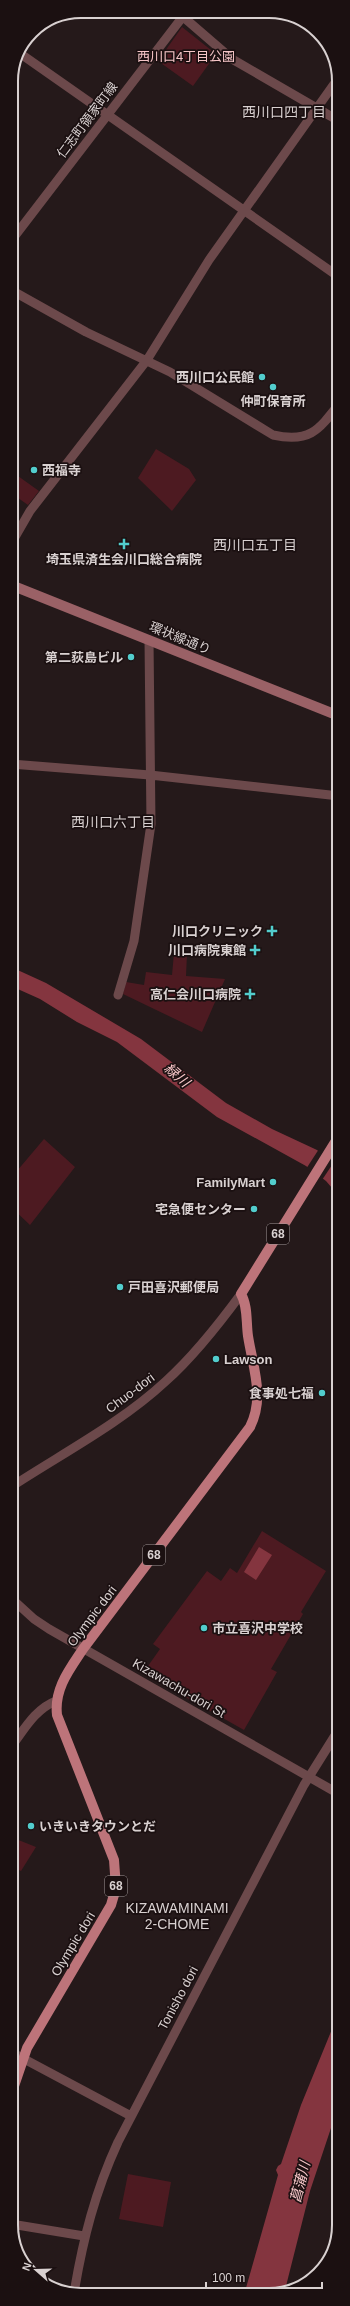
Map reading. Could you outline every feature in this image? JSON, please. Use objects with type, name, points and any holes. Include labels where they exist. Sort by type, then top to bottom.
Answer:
[{"type":"main road","name":"環状線通り","points":[[18,588],[332,713]]},
{"type":"main road","name":"68","points":[[241,1294],[332,1147]]},
{"type":"main road","name":"Olympic dori","points":[[18,2073],[23,2058],[111,1905],[116,1888],[114,1860],[61,1728],[57,1715],[56,1701],[61,1684],[83,1649],[245,1436],[254,1419],[258,1400],[257,1382],[248,1336],[245,1304],[241,1294]]},
{"type":"street","name":"仁志町領家町線","points":[[18,231],[181,18]]},
{"type":"street","points":[[186,18],[232,59],[332,117]]},
{"type":"street","points":[[24,56],[332,272]]},
{"type":"street","points":[[18,532],[30,511],[147,360],[205,267],[332,87]]},
{"type":"street","points":[[18,294],[86,332],[170,372],[260,429],[280,437],[301,438],[314,433],[332,412]]},
{"type":"street","points":[[118,995],[134,941],[151,824],[149,640]]},
{"type":"street","points":[[18,765],[150,775],[332,795]]},
{"type":"street","name":"Chuo-dori","points":[[18,1483],[125,1414],[166,1382],[208,1336],[241,1294]]},
{"type":"street","name":"Kizawachu-dori St","points":[[18,1604],[34,1619],[83,1649],[332,1790]]},
{"type":"street","points":[[18,1738],[36,1714],[45,1705],[56,1701]]},
{"type":"street","name":"Tonisho dori","points":[[75,2287],[84,2236],[109,2160],[308,1777],[332,1740]]},
{"type":"street","points":[[18,2056],[131,2116]]},
{"type":"street","points":[[18,2225],[84,2236]]},
{"type":"green space","name":"西川口4丁目公園","points":[[182,27],[216,54],[193,86],[158,61]]},
{"type":"green space","points":[[156,449],[189,469],[196,480],[172,511],[138,478]]},
{"type":"green space","points":[[18,476],[39,491],[28,505],[18,498]]},
{"type":"green space","points":[[174,953],[187,954],[186,976],[225,979],[202,1032],[123,994],[126,982],[144,985],[146,972],[172,975]]},
{"type":"green space","points":[[44,1139],[75,1167],[30,1225],[18,1214],[18,1170]]},
{"type":"green space","name":"市立喜沢中学校","points":[[262,1531],[326,1571],[301,1612],[303,1614],[271,1669],[277,1672],[244,1730],[143,1673],[160,1649],[153,1644],[207,1571],[221,1581],[230,1568],[237,1573]]},
{"type":"green space","points":[[18,1840],[36,1847],[21,1871],[18,1870]]},
{"type":"green space","points":[[128,2174],[171,2182],[163,2227],[119,2219]]},
{"type":"water","name":"緑川","points":[[18,970],[46,983],[141,1039],[226,1103],[272,1129],[317,1150],[332,1163],[332,1188],[326,1181],[306,1166],[217,1117],[117,1042],[77,1022],[40,999],[18,989]]},
{"type":"water","points":[[259,1547],[272,1555],[256,1580],[244,1572]]},
{"type":"water","name":"菖蒲川","points":[[332,2029],[332,2125],[310,2191],[286,2286],[273,2288],[246,2288],[278,2175],[276,2170],[281,2164],[301,2105]]},
{"type":"pier","points":[[319,1149],[332,1160],[332,1165],[322,1180],[306,1169]]},
{"type":"place","name":"西川口公民館","points":[[262,377]]},
{"type":"place","name":"仲町保育所","points":[[273,387]]},
{"type":"place","name":"西福寺","points":[[34,470]]},
{"type":"place","name":"埼玉県済生会川口総合病院","points":[[124,544]]},
{"type":"place","name":"第二荻島ビル","points":[[131,657]]},
{"type":"place","name":"川口クリニック","points":[[272,931]]},
{"type":"place","name":"川口病院東館","points":[[255,950]]},
{"type":"place","name":"高仁会川口病院","points":[[250,994]]},
{"type":"place","name":"FamilyMart","points":[[273,1182]]},
{"type":"place","name":"宅急便センター","points":[[254,1209]]},
{"type":"place","name":"戸田喜沢郵便局","points":[[120,1287]]},
{"type":"place","name":"Lawson","points":[[216,1359]]},
{"type":"place","name":"食事処七福","points":[[322,1393]]},
{"type":"place","name":"市立喜沢中学校","points":[[204,1628]]},
{"type":"place","name":"いきいきタウンとだ","points":[[31,1826]]},
{"type":"district","name":"西川口四丁目","points":[[284,112]]},
{"type":"district","name":"西川口五丁目","points":[[255,545]]},
{"type":"district","name":"西川口六丁目","points":[[113,822]]},
{"type":"district","name":"KIZAWAMINAMI 2-CHOME","points":[[177,1916]]}]
